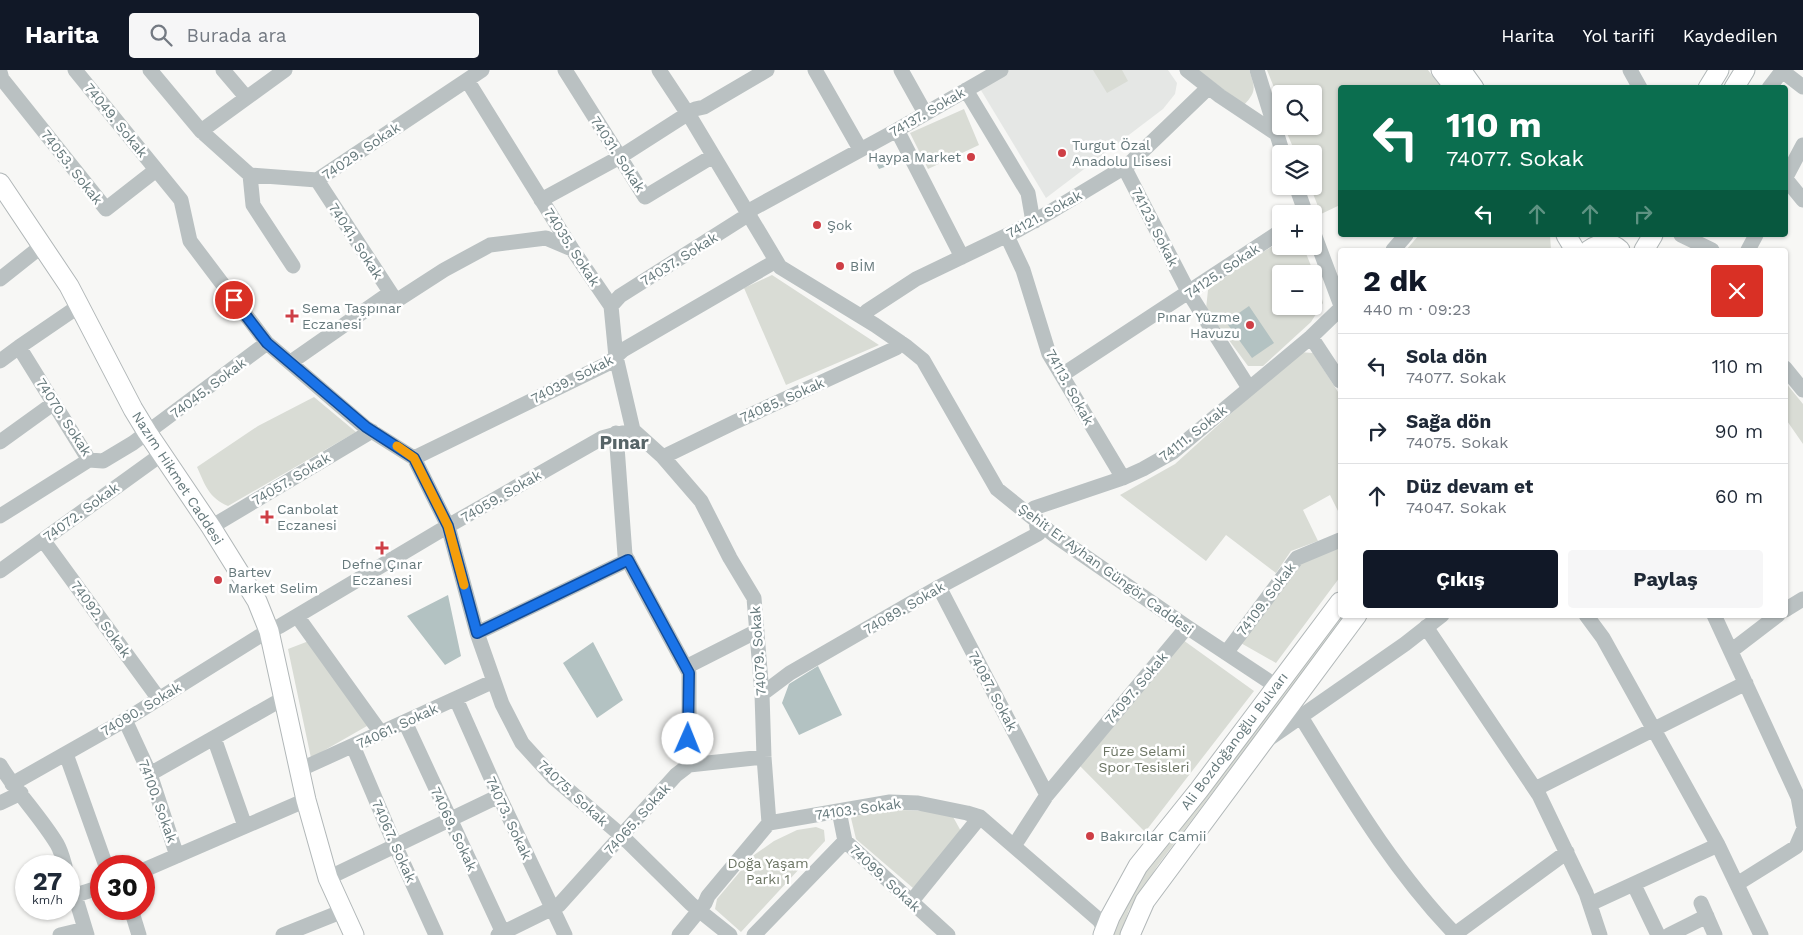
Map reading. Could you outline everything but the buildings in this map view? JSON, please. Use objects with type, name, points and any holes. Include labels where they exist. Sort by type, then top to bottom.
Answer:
[{"type":"main road","points":[[1441,70],[1453,85]]},
{"type":"main road","points":[[1461,70],[1472,85]]},
{"type":"main road","points":[[1710,85],[1719,70]]},
{"type":"main road","points":[[1736,85],[1745,70]]},
{"type":"main road","name":"Nazım Hikmet Caddesi","points":[[2,189],[43,245],[69,286],[133,409],[211,527],[257,601],[269,631],[306,800],[328,878],[354,935]]},
{"type":"main road","points":[[1567,237],[1574,248]]},
{"type":"main road","points":[[1645,248],[1652,237]]},
{"type":"main road","name":"Ali Bozdoğanoğlu Bulvarı","points":[[1104,932],[1110,917],[1138,866],[1199,790],[1338,605]]},
{"type":"main road","name":"Ali Bozdoğanoğlu Bulvarı","points":[[1130,935],[1145,901],[1355,618]]},
{"type":"street","name":"74049. Sokak","points":[[75,70],[181,200],[190,241],[267,343],[372,431],[414,458]]},
{"type":"street","points":[[150,70],[201,131],[250,175],[253,205],[293,266]]},
{"type":"street","points":[[223,70],[246,97]]},
{"type":"street","points":[[201,131],[285,70]]},
{"type":"street","name":"74029. Sokak","points":[[250,175],[317,180],[482,70]]},
{"type":"street","name":"74031. Sokak","points":[[565,70],[645,197],[713,156]]},
{"type":"street","name":"Şehit Er Ayhan Güngör Caddesi","points":[[659,70],[749,213],[780,267],[900,342],[923,360],[998,489],[1036,521],[1187,627],[1276,686]]},
{"type":"street","points":[[541,200],[620,157],[688,114],[767,70]]},
{"type":"street","points":[[815,70],[860,149]]},
{"type":"street","points":[[901,70],[925,113]]},
{"type":"street","name":"74137. Sokak","points":[[749,213],[754,208],[897,130],[1001,70]]},
{"type":"street","points":[[1187,70],[1208,88],[1272,131]]},
{"type":"street","points":[[1256,70],[1272,119]]},
{"type":"street","points":[[1630,70],[1638,85]]},
{"type":"street","points":[[1771,85],[1782,70],[1803,86]]},
{"type":"street","name":"74053. Sokak","points":[[0,72],[2,79],[106,210],[156,170]]},
{"type":"street","name":"74035. Sokak","points":[[467,80],[541,200],[611,306],[616,357],[633,430]]},
{"type":"street","name":"74121. Sokak","points":[[863,318],[868,311],[916,279],[1007,236],[1124,167],[1208,88]]},
{"type":"street","points":[[966,90],[1028,193],[1034,221]]},
{"type":"street","points":[[897,130],[962,257]]},
{"type":"street","points":[[1788,172],[1803,145]]},
{"type":"street","name":"74123. Sokak","points":[[1124,167],[1189,293],[1249,388]]},
{"type":"street","name":"74041. Sokak","points":[[317,180],[393,297]]},
{"type":"street","points":[[1788,182],[1803,200]]},
{"type":"street","name":"74037. Sokak","points":[[611,306],[620,296],[749,213]]},
{"type":"street","name":"74113. Sokak","points":[[1007,236],[1023,270],[1049,354],[1122,478]]},
{"type":"street","name":"74125. Sokak","points":[[1062,375],[1272,237]]},
{"type":"street","points":[[1394,248],[1404,237]]},
{"type":"street","points":[[291,362],[393,297],[490,245],[546,238],[572,248]]},
{"type":"street","points":[[1688,242],[1706,248]]},
{"type":"street","points":[[0,279],[43,245]]},
{"type":"street","points":[[1322,255],[1338,297]]},
{"type":"street","name":"74039. Sokak","points":[[414,458],[609,362],[623,350],[776,261]]},
{"type":"street","points":[[0,362],[80,306]]},
{"type":"street","name":"74111. Sokak","points":[[1036,521],[1034,508],[1122,478],[1144,469],[1173,452],[1312,337],[1338,311]]},
{"type":"street","points":[[1312,337],[1338,378]]},
{"type":"street","name":"74085. Sokak","points":[[663,457],[896,348],[900,342]]},
{"type":"street","name":"74045. Sokak","points":[[147,432],[267,343]]},
{"type":"street","name":"74070. Sokak","points":[[19,347],[89,460],[103,461],[147,432]]},
{"type":"street","points":[[1788,372],[1803,390]]},
{"type":"street","points":[[0,441],[54,403]]},
{"type":"street","name":"74079. Sokak","points":[[633,430],[663,457],[701,501],[730,558],[754,598],[762,694],[769,823]]},
{"type":"street","name":"74059. Sokak","points":[[269,631],[602,438],[633,430]]},
{"type":"street","name":"74057. Sokak","points":[[211,527],[372,431]]},
{"type":"street","points":[[616,433],[625,555],[689,673],[689,765],[764,757]]},
{"type":"street","name":"74072. Sokak","points":[[0,571],[162,454]]},
{"type":"street","name":"74075. Sokak","points":[[414,458],[448,526],[477,633],[502,704],[522,743],[553,777],[622,836],[691,904],[730,935]]},
{"type":"street","points":[[0,516],[89,460]]},
{"type":"street","name":"74089. Sokak","points":[[762,694],[790,673],[939,587],[1038,534],[1036,521]]},
{"type":"street","name":"74092. Sokak","points":[[43,540],[159,699]]},
{"type":"street","name":"74109. Sokak","points":[[1226,653],[1297,558],[1338,541]]},
{"type":"street","points":[[477,633],[628,560]]},
{"type":"street","name":"74087. Sokak","points":[[939,587],[1047,795]]},
{"type":"street","points":[[1788,608],[1803,599]]},
{"type":"street","points":[[297,616],[381,733]]},
{"type":"street","points":[[1261,744],[1438,618]]},
{"type":"street","points":[[1588,618],[1603,638],[1718,845],[1761,935]]},
{"type":"street","points":[[1715,618],[1798,797],[1803,824]]},
{"type":"street","points":[[1730,650],[1774,618]]},
{"type":"street","name":"74097. Sokak","points":[[1014,846],[1047,795],[1187,627]]},
{"type":"street","points":[[1426,627],[1535,789],[1567,852],[1590,904],[1600,935]]},
{"type":"street","name":"74090. Sokak","points":[[0,803],[16,789],[66,754],[269,631]]},
{"type":"street","points":[[686,667],[757,631]]},
{"type":"street","name":"74061. Sokak","points":[[299,770],[494,681]]},
{"type":"street","points":[[1535,789],[1746,683]]},
{"type":"street","points":[[150,774],[284,698]]},
{"type":"street","name":"74073. Sokak","points":[[456,699],[498,796],[565,935]]},
{"type":"street","points":[[1301,717],[1380,843],[1427,905],[1455,934],[1567,852]]},
{"type":"street","name":"74100. Sokak","points":[[125,720],[150,774],[177,856]]},
{"type":"street","name":"74069. Sokak","points":[[405,722],[502,934]]},
{"type":"street","points":[[214,738],[245,826]]},
{"type":"street","name":"74067. Sokak","points":[[354,746],[395,845],[436,935]]},
{"type":"street","points":[[66,754],[102,855]]},
{"type":"street","points":[[0,765],[58,846],[61,855]]},
{"type":"street","name":"74065. Sokak","points":[[502,934],[558,905],[676,775],[689,765]]},
{"type":"street","points":[[328,878],[498,796]]},
{"type":"street","points":[[155,865],[306,800]]},
{"type":"street","name":"74103. Sokak","points":[[769,823],[890,802],[918,803],[967,813],[980,818],[1014,846],[1098,920],[1104,932]]},
{"type":"street","name":"74099. Sokak","points":[[839,811],[845,841],[911,902],[931,930],[948,935]]},
{"type":"street","points":[[911,902],[980,818]]},
{"type":"street","points":[[679,935],[700,910],[708,896],[769,823]]},
{"type":"street","points":[[1737,884],[1796,847],[1803,832]]},
{"type":"street","points":[[754,935],[845,841]]},
{"type":"street","points":[[1590,904],[1718,845]]},
{"type":"street","points":[[1634,885],[1658,935]]},
{"type":"street","points":[[60,935],[86,932],[80,910]]},
{"type":"street","points":[[283,935],[342,910]]},
{"type":"street","points":[[1669,935],[1704,910],[1715,935]]},
{"type":"street","points":[[134,920],[139,935]]},
{"type":"shaded area","name":"Turgut Özal Anadolu Lisesi","points":[[1009,70],[1168,70],[1177,83],[1175,94],[1163,109],[1046,198],[979,87]]},
{"type":"shaded area","points":[[885,153],[893,164],[879,169],[874,159]]},
{"type":"shaded area","points":[[1249,306],[1274,343],[1252,358],[1226,322]]},
{"type":"shaded area","points":[[448,595],[461,656],[445,665],[407,616]]},
{"type":"shaded area","points":[[593,642],[623,700],[597,718],[563,663]]},
{"type":"shaded area","points":[[818,666],[842,715],[799,735],[782,703],[789,684]]},
{"type":"green space","points":[[1093,70],[1122,70],[1128,81],[1107,93]]},
{"type":"green space","points":[[1198,70],[1249,70],[1254,89],[1253,92],[1244,105]]},
{"type":"green space","points":[[1267,70],[1428,70],[1439,85],[1338,85],[1338,206],[1322,214],[1322,205],[1317,205],[1314,195],[1322,195],[1322,145],[1292,145],[1288,135],[1322,135],[1322,85],[1273,85]]},
{"type":"green space","points":[[964,109],[979,145],[928,169],[910,133]]},
{"type":"green space","points":[[1417,237],[1550,237],[1551,248],[1408,248]]},
{"type":"green space","name":"Pınar Yüzme Havuzu","points":[[1272,246],[1272,255],[1307,255],[1311,265],[1272,265],[1272,315],[1315,315],[1311,322],[1263,366],[1248,366],[1206,309],[1208,290],[1240,266]]},
{"type":"green space","points":[[772,275],[879,345],[786,385],[744,288]]},
{"type":"green space","points":[[1299,352],[1313,353],[1338,392],[1338,511],[1330,495],[1303,510],[1318,541],[1291,551],[1276,573],[1226,535],[1206,561],[1120,495],[1175,464]]},
{"type":"green space","points":[[1788,386],[1803,404],[1803,444],[1788,422]]},
{"type":"green space","points":[[314,397],[356,432],[228,506],[212,495],[197,467],[258,426]]},
{"type":"green space","points":[[1338,546],[1338,580],[1276,663],[1239,642],[1300,559]]},
{"type":"green space","points":[[1339,618],[1344,618],[1158,865],[1129,910],[1120,935],[1112,935],[1123,908],[1152,862]]},
{"type":"green space","points":[[314,639],[374,722],[311,758],[288,649]]},
{"type":"green space","name":"Füze Selami Spor Tesisleri","points":[[1183,640],[1254,691],[1145,832],[1079,765]]},
{"type":"green space","points":[[877,809],[925,811],[952,815],[962,833],[913,888],[856,839],[851,818]]},
{"type":"green space","name":"Doğa Yaşam Parkı 1","points":[[816,827],[824,830],[825,841],[741,932],[715,909],[717,899],[754,855],[774,841],[797,830]]},
{"type":"slow traffic","points":[[397,446],[414,458],[448,526],[464,585]]},
{"type":"place","name":"Turgut Özal Anadolu Lisesi","points":[[1062,153]]},
{"type":"place","name":"Haypa Market","points":[[971,157]]},
{"type":"place","name":"Şok","points":[[817,225]]},
{"type":"place","name":"BİM","points":[[840,266]]},
{"type":"place","name":"Sema Taşpınar Eczanesi","points":[[292,316]]},
{"type":"place","name":"Pınar Yüzme Havuzu","points":[[1250,325]]},
{"type":"place","name":"Canbolat Eczanesi","points":[[267,517]]},
{"type":"place","name":"Defne Çınar Eczanesi","points":[[382,548]]},
{"type":"place","name":"Bartev Market Selim","points":[[218,580]]},
{"type":"place","name":"Bakırcılar Camii","points":[[1090,836]]},
{"type":"district","name":"Pınar","points":[[624,442]]},
{"type":"route","points":[[234,300],[267,343],[366,427],[414,458],[448,526],[477,633],[628,560],[689,673],[688,739]]}]
